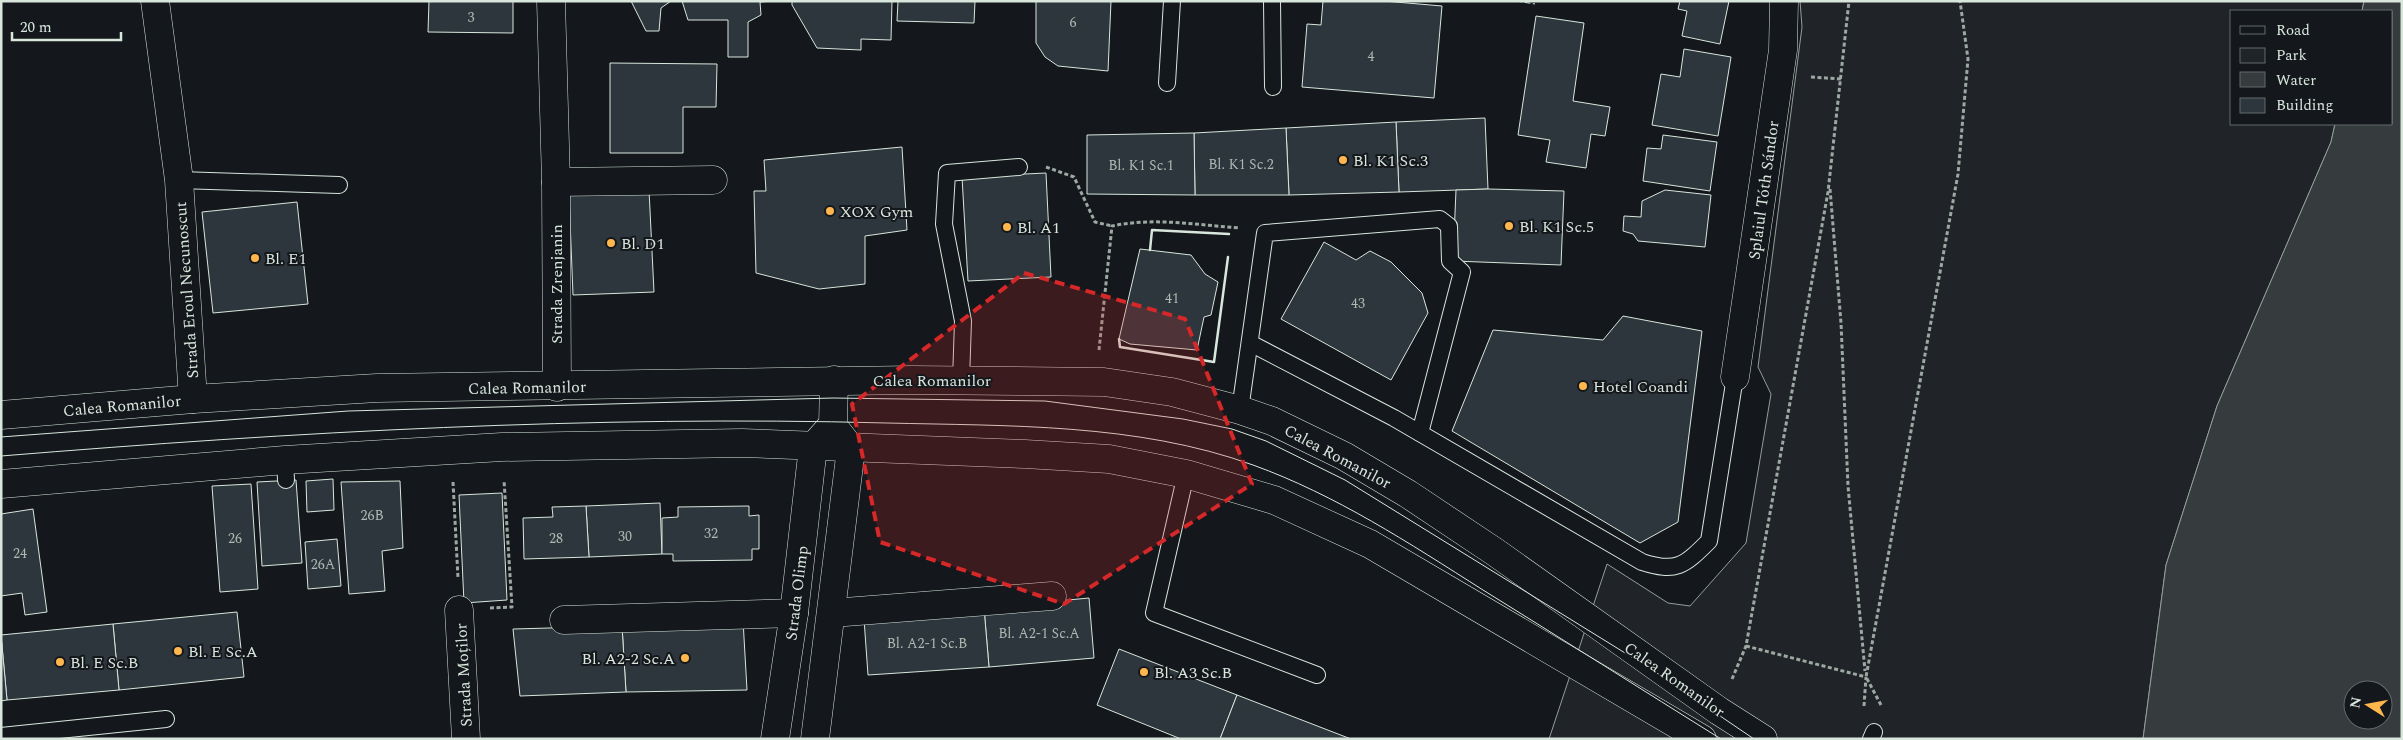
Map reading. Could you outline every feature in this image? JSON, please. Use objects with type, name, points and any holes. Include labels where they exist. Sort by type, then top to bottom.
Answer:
[{"type":"main road","name":"Strada Eroul Necunoscut","points":[[155,1],[179,180],[194,399]]},
{"type":"main road","name":"Strada Zrenjanin","points":[[551,1],[556,182],[557,386]]},
{"type":"main road","name":"Splaiul Tóth Sándor","points":[[1735,377],[1783,50],[1784,1]]},
{"type":"main road","points":[[556,182],[713,180]]},
{"type":"main road","points":[[815,739],[851,449],[833,426],[834,380]]},
{"type":"main road","name":"Calea Romanilor","points":[[1,415],[194,399],[377,388],[834,380],[1104,382],[1136,385],[1172,392],[1240,410],[1307,437],[1408,494],[1496,552],[1719,711],[1763,739]]},
{"type":"main road","points":[[813,447],[833,426]]},
{"type":"main road","name":"Calea Romanilor","points":[[1,484],[286,470],[452,450],[742,443],[851,449],[1078,456],[1140,464],[1186,474],[1274,500],[1370,544],[1702,739]]},
{"type":"main road","name":"Strada Olimp","points":[[775,739],[794,613],[813,447]]},
{"type":"main road","points":[[832,613],[1052,596]]},
{"type":"main road","name":"Strada Moților","points":[[459,610],[466,739]]},
{"type":"main road","points":[[564,620],[794,613]]},
{"type":"lane","points":[[1168,83],[1172,1]]},
{"type":"lane","points":[[1272,1],[1273,87]]},
{"type":"lane","points":[[961,380],[963,321],[944,224],[947,173],[1019,167]]},
{"type":"lane","name":"Strada Eroul Necunoscut","points":[[179,180],[339,185]]},
{"type":"lane","points":[[1240,410],[1265,233],[1440,219],[1450,226],[1450,261],[1462,272],[1420,433]]},
{"type":"lane","points":[[1250,343],[1420,433],[1642,562],[1661,569],[1674,568],[1693,557],[1709,541],[1735,377]]},
{"type":"lane","points":[[1186,474],[1154,613],[1317,674]]},
{"type":"lane","points":[[1,736],[166,719]]},
{"type":"path","points":[[1719,711],[1746,646],[1830,182],[1849,1]]},
{"type":"path","points":[[1866,677],[1958,174],[1968,59],[1960,1]]},
{"type":"path","points":[[1019,167],[1042,166],[1074,177],[1095,222],[1112,226],[1132,222],[1161,221],[1242,228],[1265,233]]},
{"type":"path","points":[[1830,182],[1841,322],[1848,486],[1866,677],[1883,708]]},
{"type":"path","points":[[1099,352],[1112,226]]},
{"type":"path","points":[[452,450],[459,610],[512,607],[502,448]]},
{"type":"path","points":[[1746,646],[1866,677]]},
{"type":"highlighted area","points":[[1024,273],[1185,319],[1252,484],[1064,604],[880,542],[852,404]]},
{"type":"green space","points":[[1800,1],[2364,1],[2362,10],[2230,10],[2230,125],[2335,125],[2331,142],[2217,406],[2166,565],[2143,739],[1549,739],[1607,564],[1668,603],[1690,606],[1746,543],[1771,394],[1758,367],[1802,27]]},
{"type":"water","points":[[2364,1],[2402,1],[2402,739],[2143,739],[2166,565],[2217,406],[2331,142],[2335,125],[2393,125],[2393,10],[2362,10]]},
{"type":"building","points":[[429,1],[513,1],[513,33],[428,32]]},
{"type":"building","points":[[631,1],[671,1],[661,8],[659,31],[646,31]]},
{"type":"building","points":[[682,1],[774,1],[760,2],[761,15],[748,22],[748,57],[728,57],[728,20],[688,20]]},
{"type":"building","points":[[792,1],[892,1],[891,40],[861,39],[861,50],[817,48],[792,5]]},
{"type":"building","points":[[898,1],[975,1],[974,23],[897,21]]},
{"type":"building","points":[[1036,1],[1111,1],[1108,71],[1058,66],[1045,57],[1036,43]]},
{"type":"building","points":[[1323,1],[1384,1],[1442,6],[1434,98],[1302,87],[1307,24],[1321,25]]},
{"type":"building","points":[[1680,1],[1729,1],[1720,44],[1682,36],[1687,11],[1678,9]]},
{"type":"building","points":[[1536,16],[1584,23],[1573,101],[1610,107],[1605,136],[1591,134],[1586,168],[1546,162],[1550,140],[1518,135]]},
{"type":"building","points":[[1684,49],[1731,57],[1718,136],[1652,125],[1661,74],[1680,77]]},
{"type":"building","points":[[610,63],[717,64],[716,107],[683,107],[683,153],[610,153]]},
{"type":"building","points":[[1485,118],[1488,189],[1399,192],[1396,122]]},
{"type":"building","name":"Bl. K1 Sc.3","points":[[1396,122],[1399,192],[1289,195],[1286,128]]},
{"type":"building","name":"Bl. K1 Sc.2","points":[[1286,128],[1289,195],[1195,195],[1194,133]]},
{"type":"building","name":"Bl. K1 Sc.1","points":[[1194,133],[1195,195],[1087,194],[1087,135]]},
{"type":"building","points":[[1663,135],[1717,142],[1710,191],[1643,181],[1647,148],[1661,149]]},
{"type":"building","name":"XOX Gym","points":[[902,147],[907,230],[865,236],[865,284],[819,289],[756,273],[754,191],[766,191],[764,160]]},
{"type":"building","name":"Bl. A1","points":[[1046,173],[1051,277],[968,281],[962,177]]},
{"type":"building","name":"Bl. D1","points":[[649,190],[654,292],[573,295],[569,194]]},
{"type":"building","name":"Bl. K1 Sc.5","points":[[1456,190],[1564,191],[1561,265],[1453,261]]},
{"type":"building","points":[[1665,190],[1711,195],[1705,247],[1638,241],[1633,234],[1623,231],[1624,216],[1641,217],[1642,201]]},
{"type":"building","name":"Bl. E1","points":[[297,202],[308,304],[213,313],[202,212]]},
{"type":"building","points":[[1324,242],[1356,260],[1370,251],[1391,262],[1422,293],[1428,313],[1391,380],[1281,319]]},
{"type":"building","points":[[1140,249],[1191,255],[1205,274],[1218,282],[1211,315],[1204,317],[1197,350],[1130,344],[1119,339]]},
{"type":"building","name":"Hotel Coandi","points":[[1623,316],[1702,331],[1678,522],[1640,543],[1452,431],[1493,330],[1603,340]]},
{"type":"building","points":[[333,479],[334,510],[307,512],[306,481]]},
{"type":"building","points":[[296,480],[302,563],[262,566],[257,482]]},
{"type":"building","points":[[400,481],[403,548],[382,551],[385,591],[349,594],[341,482]]},
{"type":"building","points":[[251,484],[258,589],[220,592],[212,486]]},
{"type":"building","points":[[502,493],[507,600],[464,603],[459,495]]},
{"type":"building","points":[[660,503],[662,554],[589,557],[586,506]]},
{"type":"building","points":[[586,506],[589,557],[524,559],[523,518],[553,517],[552,507]]},
{"type":"building","points":[[749,506],[749,516],[759,515],[759,549],[752,549],[752,560],[673,561],[673,554],[662,554],[662,518],[678,517],[678,507]]},
{"type":"building","points":[[33,509],[47,612],[25,615],[22,593],[1,596],[1,514]]},
{"type":"building","points":[[337,539],[341,586],[308,589],[305,542]]},
{"type":"building","name":"Bl. A2-1 Sc.A","points":[[1089,598],[1094,658],[989,667],[984,608]]},
{"type":"building","name":"Bl. A2-1 Sc.B","points":[[984,608],[989,667],[868,675],[864,619]]},
{"type":"building","name":"Bl. E Sc.A","points":[[237,612],[244,677],[119,690],[113,624]]},
{"type":"building","name":"Bl. A2-2 Sc.A","points":[[743,620],[747,690],[626,692],[622,626]]},
{"type":"building","name":"Bl. E Sc.B","points":[[113,624],[119,690],[7,700],[1,635]]},
{"type":"building","points":[[622,626],[626,692],[520,696],[513,629]]},
{"type":"building","points":[[1,635],[7,700],[1,701]]},
{"type":"building","name":"Bl. A3 Sc.B","points":[[1119,649],[1237,695],[1220,739],[1181,739],[1097,705]]},
{"type":"building","points":[[1237,695],[1351,739],[1220,739]]},
{"type":"tram line","points":[[1,437],[348,411],[833,398],[1045,401],[1183,419],[1232,429],[1266,441],[1345,480],[1651,669],[1754,739]]},
{"type":"tram line","points":[[1,456],[333,433],[665,421],[979,425],[1072,429],[1164,441],[1209,451],[1253,465],[1284,477],[1343,505],[1428,555],[1721,739]]},
{"type":"fence","points":[[1516,1],[1535,4]]},
{"type":"wall","points":[[1150,250],[1152,230],[1229,234]]},
{"type":"wall","points":[[1119,339],[1120,347],[1214,362],[1228,257]]},
{"type":"place","name":"Bl. K1 Sc.3","points":[[1343,160]]},
{"type":"place","name":"XOX Gym","points":[[830,211]]},
{"type":"place","name":"Bl. K1 Sc.5","points":[[1509,226]]},
{"type":"place","name":"Bl. A1","points":[[1007,227]]},
{"type":"place","name":"Bl. D1","points":[[611,243]]},
{"type":"place","name":"Bl. E1","points":[[255,258]]},
{"type":"place","name":"Hotel Coandi","points":[[1583,386]]},
{"type":"place","name":"Bl. E Sc.A","points":[[178,651]]},
{"type":"place","name":"Bl. A2-2 Sc.A","points":[[685,658]]},
{"type":"place","name":"Bl. E Sc.B","points":[[60,662]]},
{"type":"place","name":"Bl. A3 Sc.B","points":[[1144,672]]}]
